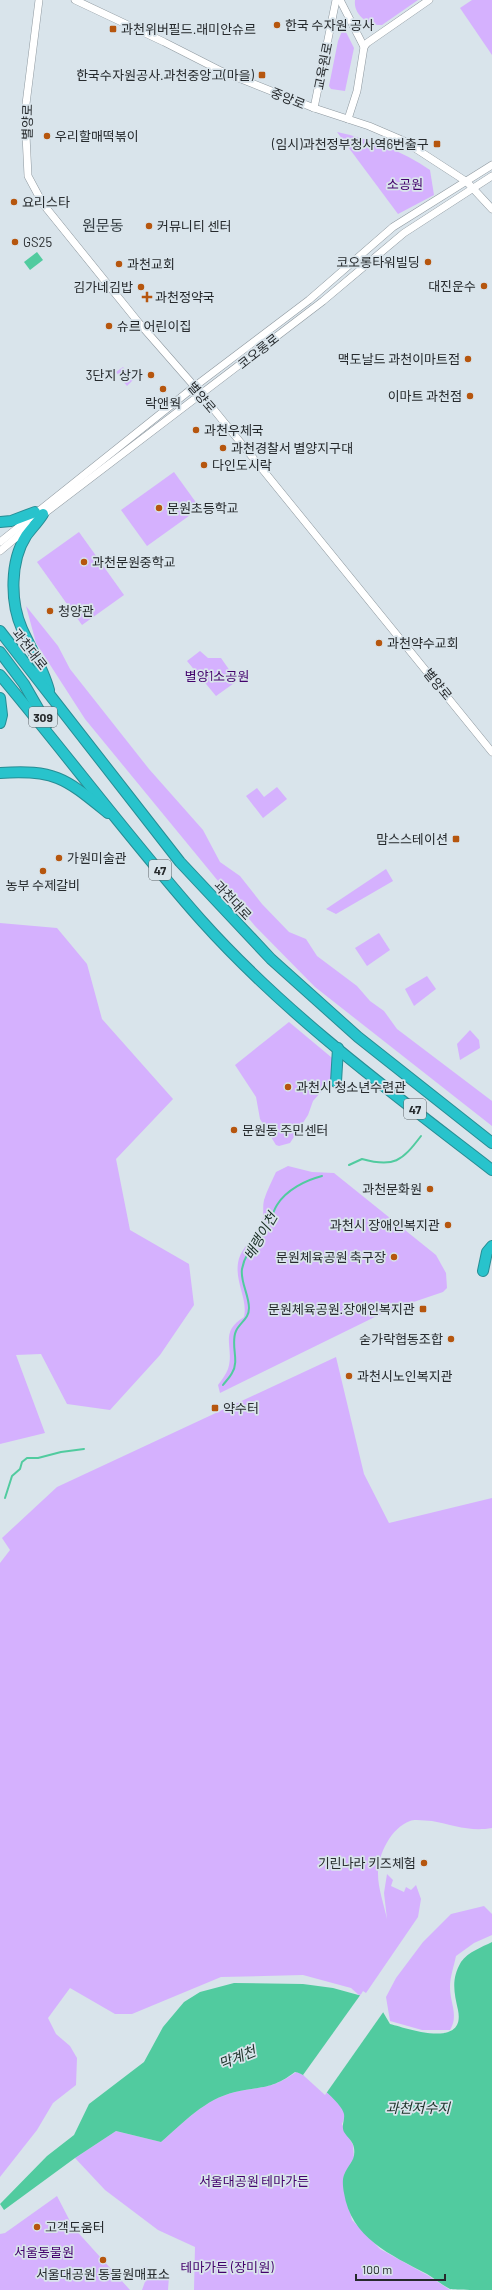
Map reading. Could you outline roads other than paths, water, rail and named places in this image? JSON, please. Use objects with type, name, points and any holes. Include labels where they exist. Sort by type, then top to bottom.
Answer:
[{"type":"highway","points":[[0,522],[11,521],[39,513]]},
{"type":"highway","points":[[39,513],[25,538],[17,562],[13,585],[15,606],[21,627],[45,675],[50,696]]},
{"type":"highway","name":"과천대로","points":[[0,631],[180,862],[271,959],[358,1038],[492,1143]]},
{"type":"highway","name":"309","points":[[0,652],[24,684],[62,750]]},
{"type":"highway","name":"47","points":[[0,675],[121,824],[202,920],[253,972],[338,1048],[492,1170]]},
{"type":"highway","points":[[0,698],[2,715],[0,724]]},
{"type":"highway","points":[[0,773],[43,773],[63,779],[121,824]]},
{"type":"highway","points":[[336,1082],[338,1048]]},
{"type":"highway","points":[[483,1271],[487,1252],[492,1246]]},
{"type":"street","name":"별양로","points":[[39,0],[26,104],[28,176],[43,204],[139,323],[202,395],[492,752]]},
{"type":"street","name":"중앙로","points":[[74,0],[164,42],[221,71],[314,108],[348,119],[404,141],[467,182],[492,209]]},
{"type":"street","name":"교육원로","points":[[314,108],[336,0]]},
{"type":"street","points":[[340,0],[364,47]]},
{"type":"street","points":[[348,119],[357,91],[364,47],[367,43],[429,0]]},
{"type":"street","points":[[0,542],[39,513],[194,387],[309,300],[393,227],[492,165]]},
{"type":"street","name":"코오롱로","points":[[39,513],[202,395],[324,301],[404,233],[492,176]]},
{"type":"street","points":[[0,551],[39,513]]},
{"type":"water","points":[[37,252],[43,260],[30,270],[24,262]]},
{"type":"water","name":"과천저수지","points":[[492,1942],[492,2290],[450,2289],[427,2274],[387,2252],[364,2233],[355,2222],[348,2209],[344,2191],[343,2177],[353,2159],[354,2148],[343,2130],[344,2114],[342,2109],[338,2103],[316,2083],[295,2072],[287,2078],[272,2085],[235,2092],[214,2100],[195,2112],[161,2142],[116,2131],[75,2158],[4,2210],[0,2204],[47,2156],[74,2135],[89,2104],[144,2062],[163,2027],[184,2002],[200,1992],[234,1983],[303,1984],[333,1988],[362,1996],[383,2012],[390,2024],[434,2034],[445,2033],[453,2029],[458,2022],[458,2010],[454,1986],[456,1974],[461,1962],[471,1953]]},
{"type":"waterway","name":"배랭이천","points":[[349,1165],[362,1159],[382,1163],[396,1160],[402,1157],[421,1136]]},
{"type":"waterway","name":"배랭이천","points":[[223,1385],[234,1368],[234,1336],[249,1312],[248,1298],[243,1283],[243,1263],[251,1248],[267,1227],[275,1208],[281,1200],[297,1186],[322,1176]]},
{"type":"waterway","name":"배랭이천","points":[[5,1498],[12,1476],[20,1469],[22,1462],[27,1458],[38,1458],[61,1452],[84,1449]]},
{"type":"place","name":"한국 수자원 공사","points":[[277,25]]},
{"type":"place","name":"과천위버필드.래미안슈르","points":[[113,29]]},
{"type":"place","name":"한국수자원공사.과천중앙고(마을)","points":[[262,75]]},
{"type":"place","name":"우리할매떡볶이","points":[[47,136]]},
{"type":"place","name":"(임시)과천정부청사역6번출구","points":[[437,144]]},
{"type":"place","name":"요리스타","points":[[14,202]]},
{"type":"place","name":"커뮤니티 센터","points":[[149,226]]},
{"type":"place","name":"GS25","points":[[15,242]]},
{"type":"place","name":"코오롱타워빌딩","points":[[428,262]]},
{"type":"place","name":"과천교회","points":[[119,264]]},
{"type":"place","name":"대진운수","points":[[484,286]]},
{"type":"place","name":"김가네김밥","points":[[141,287]]},
{"type":"place","name":"과천정약국","points":[[147,297]]},
{"type":"place","name":"슈르 어린이집","points":[[109,326]]},
{"type":"place","name":"맥도날드 과천이마트점","points":[[468,359]]},
{"type":"place","name":"3단지 상가","points":[[151,375]]},
{"type":"place","name":"락앤웍","points":[[163,389]]},
{"type":"place","name":"이마트 과천점","points":[[470,396]]},
{"type":"place","name":"과천우체국","points":[[196,430]]},
{"type":"place","name":"과천경찰서 별양지구대","points":[[223,448]]},
{"type":"place","name":"다인도시락","points":[[204,465]]},
{"type":"place","name":"문원초등학교","points":[[159,508]]},
{"type":"place","name":"과천문원중학교","points":[[84,562]]},
{"type":"place","name":"청양관","points":[[50,611]]},
{"type":"place","name":"과천약수교회","points":[[379,643]]},
{"type":"place","name":"맘스스테이션","points":[[456,839]]},
{"type":"place","name":"가원미술관","points":[[59,858]]},
{"type":"place","name":"농부 수제갈비","points":[[43,871]]},
{"type":"place","name":"과천시 청소년수련관","points":[[288,1087]]},
{"type":"place","name":"문원동 주민센터","points":[[234,1130]]},
{"type":"place","name":"과천문화원","points":[[430,1189]]},
{"type":"place","name":"과천시 장애인복지관","points":[[448,1225]]},
{"type":"place","name":"문원체육공원 축구장","points":[[394,1257]]},
{"type":"place","name":"문원체육공원.장애인복지관","points":[[423,1309]]},
{"type":"place","name":"숟가락협동조합","points":[[451,1339]]},
{"type":"place","name":"과천시노인복지관","points":[[349,1376]]},
{"type":"place","name":"약수터","points":[[215,1408]]},
{"type":"place","name":"기린나라 키즈체험","points":[[424,1863]]},
{"type":"place","name":"고객도움터","points":[[37,2227]]},
{"type":"place","name":"서울대공원 동물원매표소","points":[[103,2260]]},
{"type":"district","name":"원문동","points":[[103,225]]},
{"type":"park label","name":"소공원","points":[[405,184]]},
{"type":"park label","name":"별양1소공원","points":[[217,676]]},
{"type":"park label","name":"서울대공원 테마가든","points":[[254,2181]]},
{"type":"park label","name":"서울동물원","points":[[44,2252]]},
{"type":"park label","name":"테마가든 (장미원)","points":[[227,2267]]},
{"type":"water label","name":"막계천","points":[[237,2057]]}]
